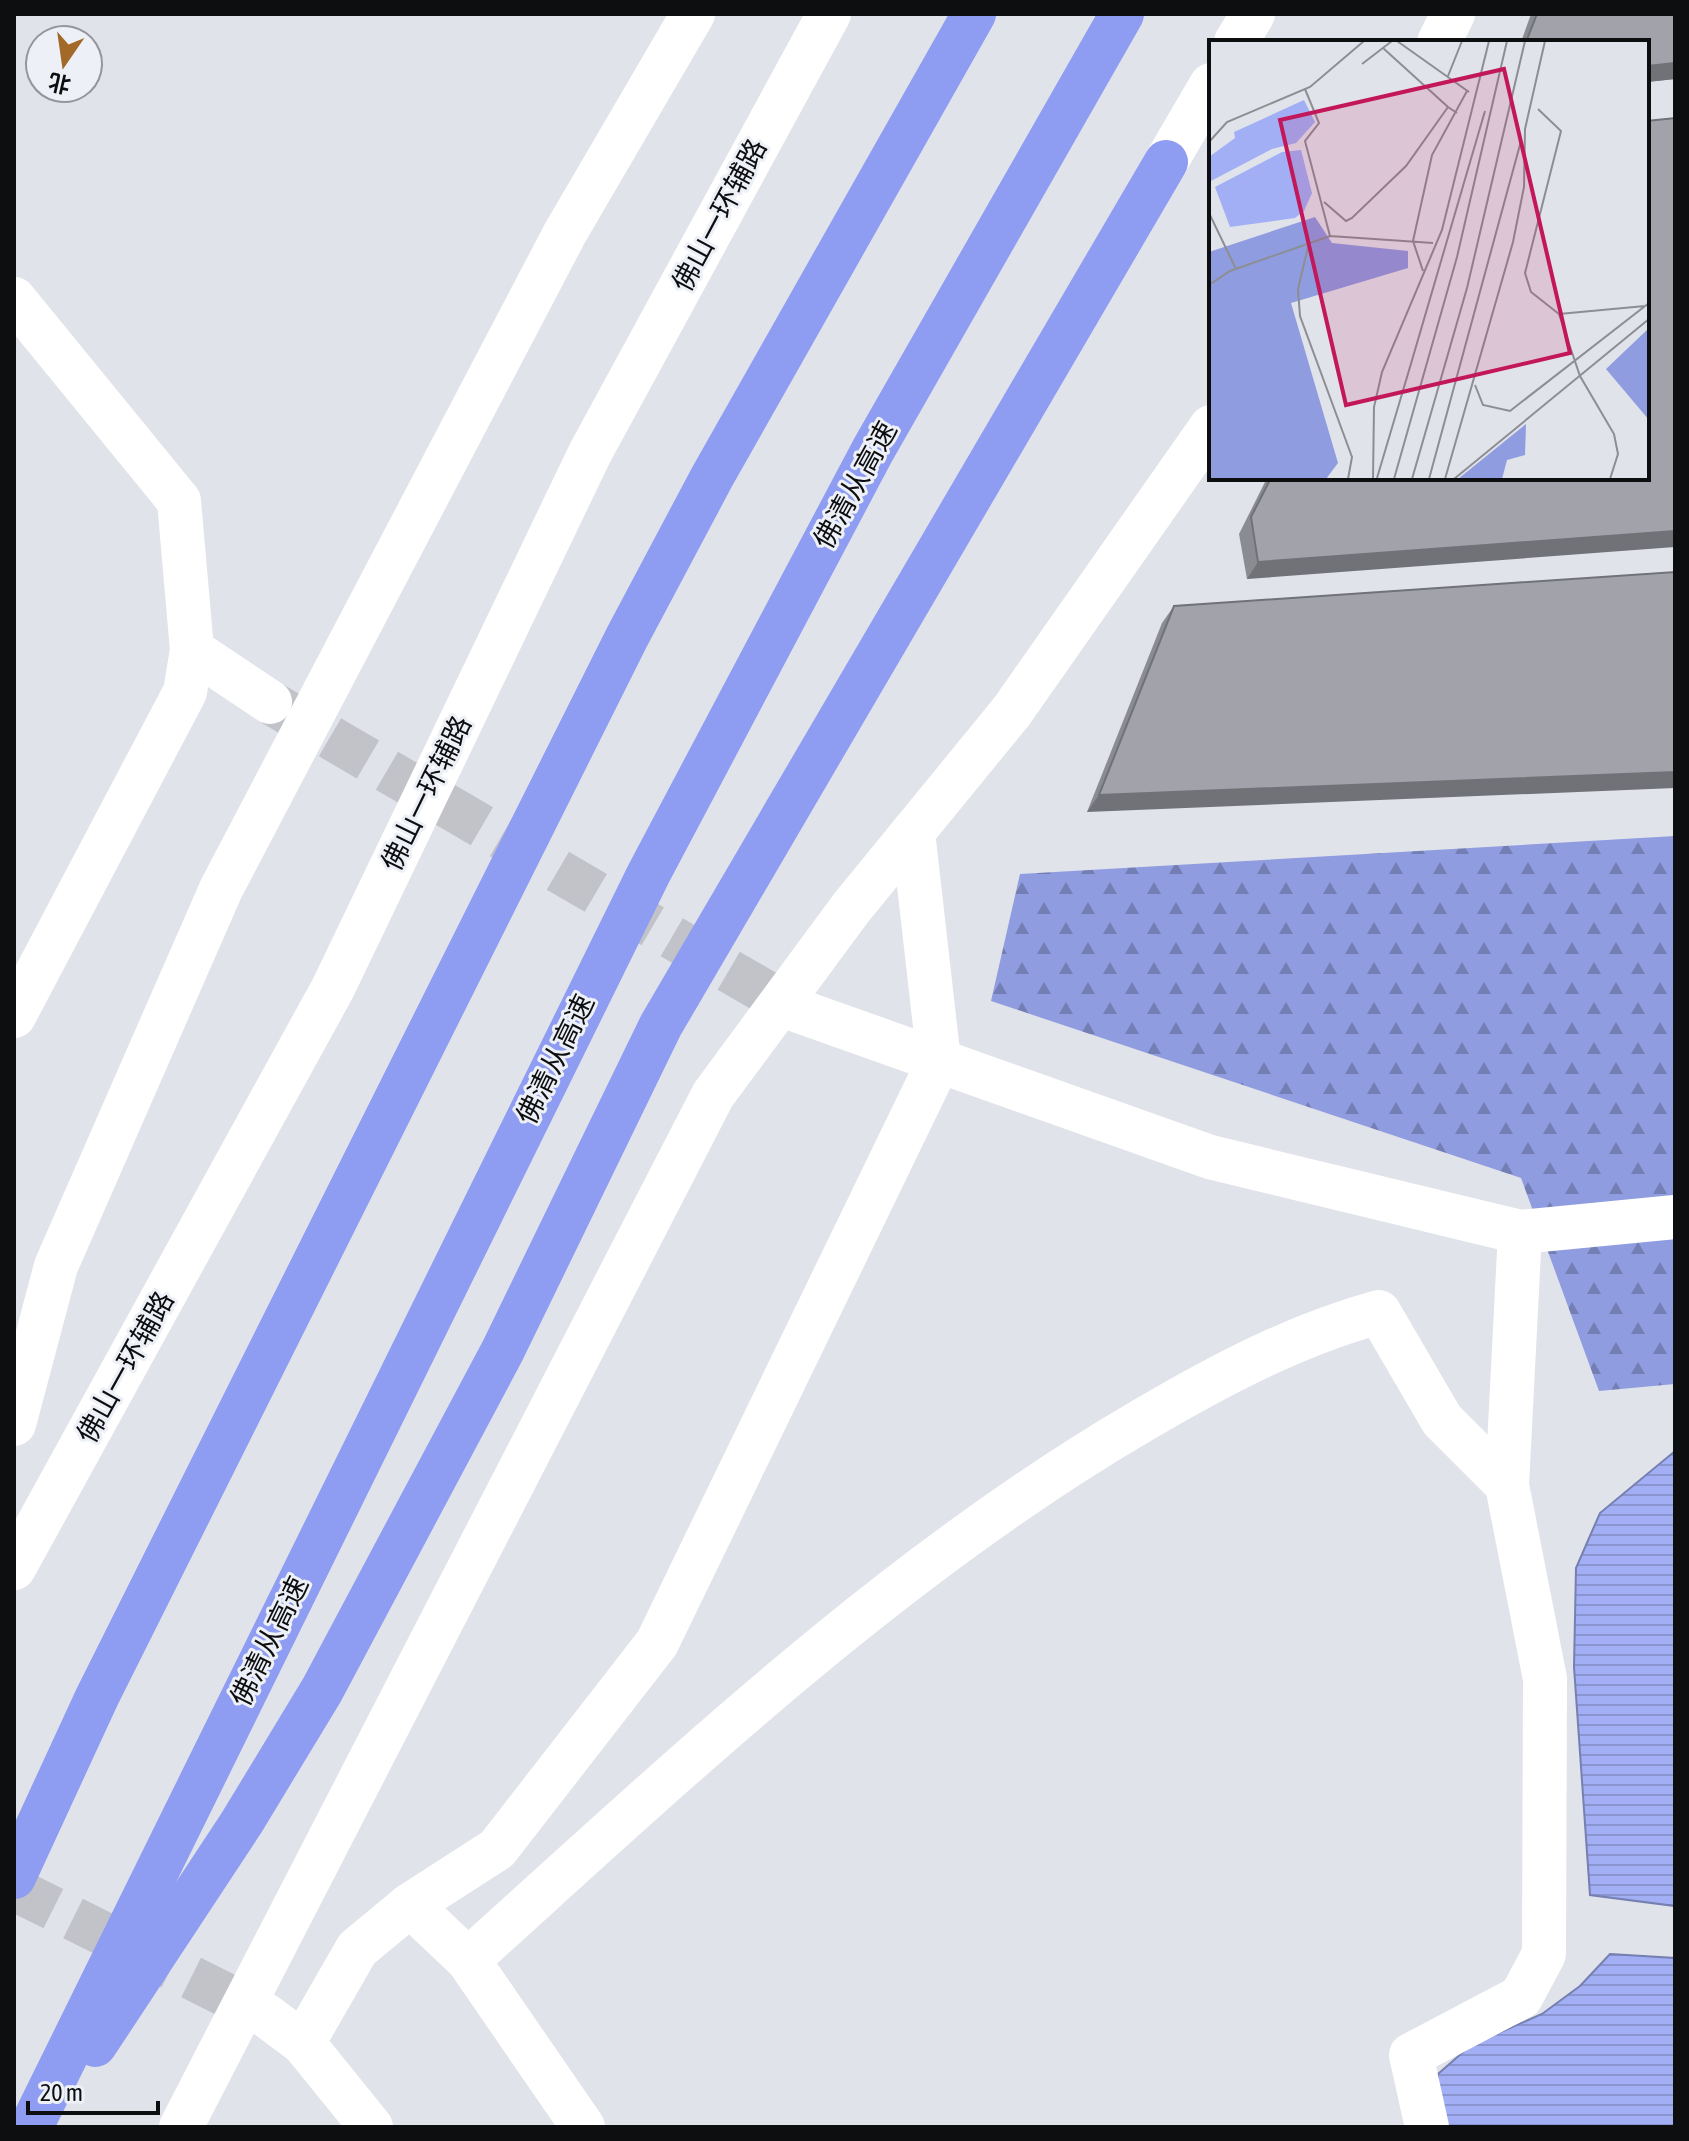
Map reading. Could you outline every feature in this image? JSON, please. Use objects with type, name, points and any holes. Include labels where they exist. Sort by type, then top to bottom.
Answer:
[{"type":"highway","points":[[14,1877],[97,1697],[627,637],[712,477],[974,14]]},
{"type":"highway","name":"佛清从高速","points":[[31,2127],[649,873],[873,450],[1122,14]]},
{"type":"highway","points":[[41,2127],[242,1822],[322,1690],[503,1350],[661,1025],[1166,162]]},
{"type":"street","points":[[14,1424],[56,1266],[221,889],[565,233],[693,14]]},
{"type":"street","name":"佛山一环辅路","points":[[14,1568],[333,988],[590,453],[829,14]]},
{"type":"street","points":[[1237,40],[1253,14]]},
{"type":"street","points":[[1440,40],[1453,14]]},
{"type":"street","points":[[1166,162],[1209,88]]},
{"type":"street","points":[[14,299],[179,501],[192,650],[185,692],[14,1016]]},
{"type":"street","points":[[181,2127],[713,1095],[851,908],[1012,711],[1209,430]]},
{"type":"street","points":[[192,650],[270,702]]},
{"type":"street","points":[[303,2043],[357,1949],[410,1905],[497,1849],[657,1643],[939,1061],[913,832]]},
{"type":"street","points":[[796,1010],[1210,1157],[1520,1232],[1675,1217]]},
{"type":"street","points":[[1427,2127],[1411,2055],[1521,1997],[1544,1954],[1545,1679],[1507,1485],[1520,1232]]},
{"type":"street","points":[[468,1960],[865,1611],[1070,1462],[1212,1379],[1333,1324],[1379,1312],[1442,1420],[1507,1485]]},
{"type":"street","points":[[410,1905],[468,1960],[583,2127]]},
{"type":"street","points":[[264,2014],[303,2043],[371,2127]]},
{"type":"green space","points":[[1675,836],[1675,1384],[1599,1391],[1521,1178],[991,1001],[1020,874]]},
{"type":"shaded area","points":[[1675,1451],[1675,1906],[1590,1895],[1574,1667],[1576,1568],[1600,1513]]},
{"type":"shaded area","points":[[1610,1954],[1675,1958],[1675,2127],[1444,2127],[1436,2103],[1438,2074],[1471,2045],[1542,2014],[1580,1986]]},
{"type":"building","points":[[1537,14],[1675,14],[1675,63],[1649,66],[1649,40],[1527,40]]},
{"type":"building","points":[[1675,118],[1675,531],[1258,562],[1251,517],[1270,480],[1649,480],[1649,121]]},
{"type":"building","points":[[1675,572],[1675,772],[1099,795],[1174,606]]},
{"type":"tunnel","points":[[273,704],[796,1010]]},
{"type":"tunnel","points":[[14,1889],[264,2014]]}]
